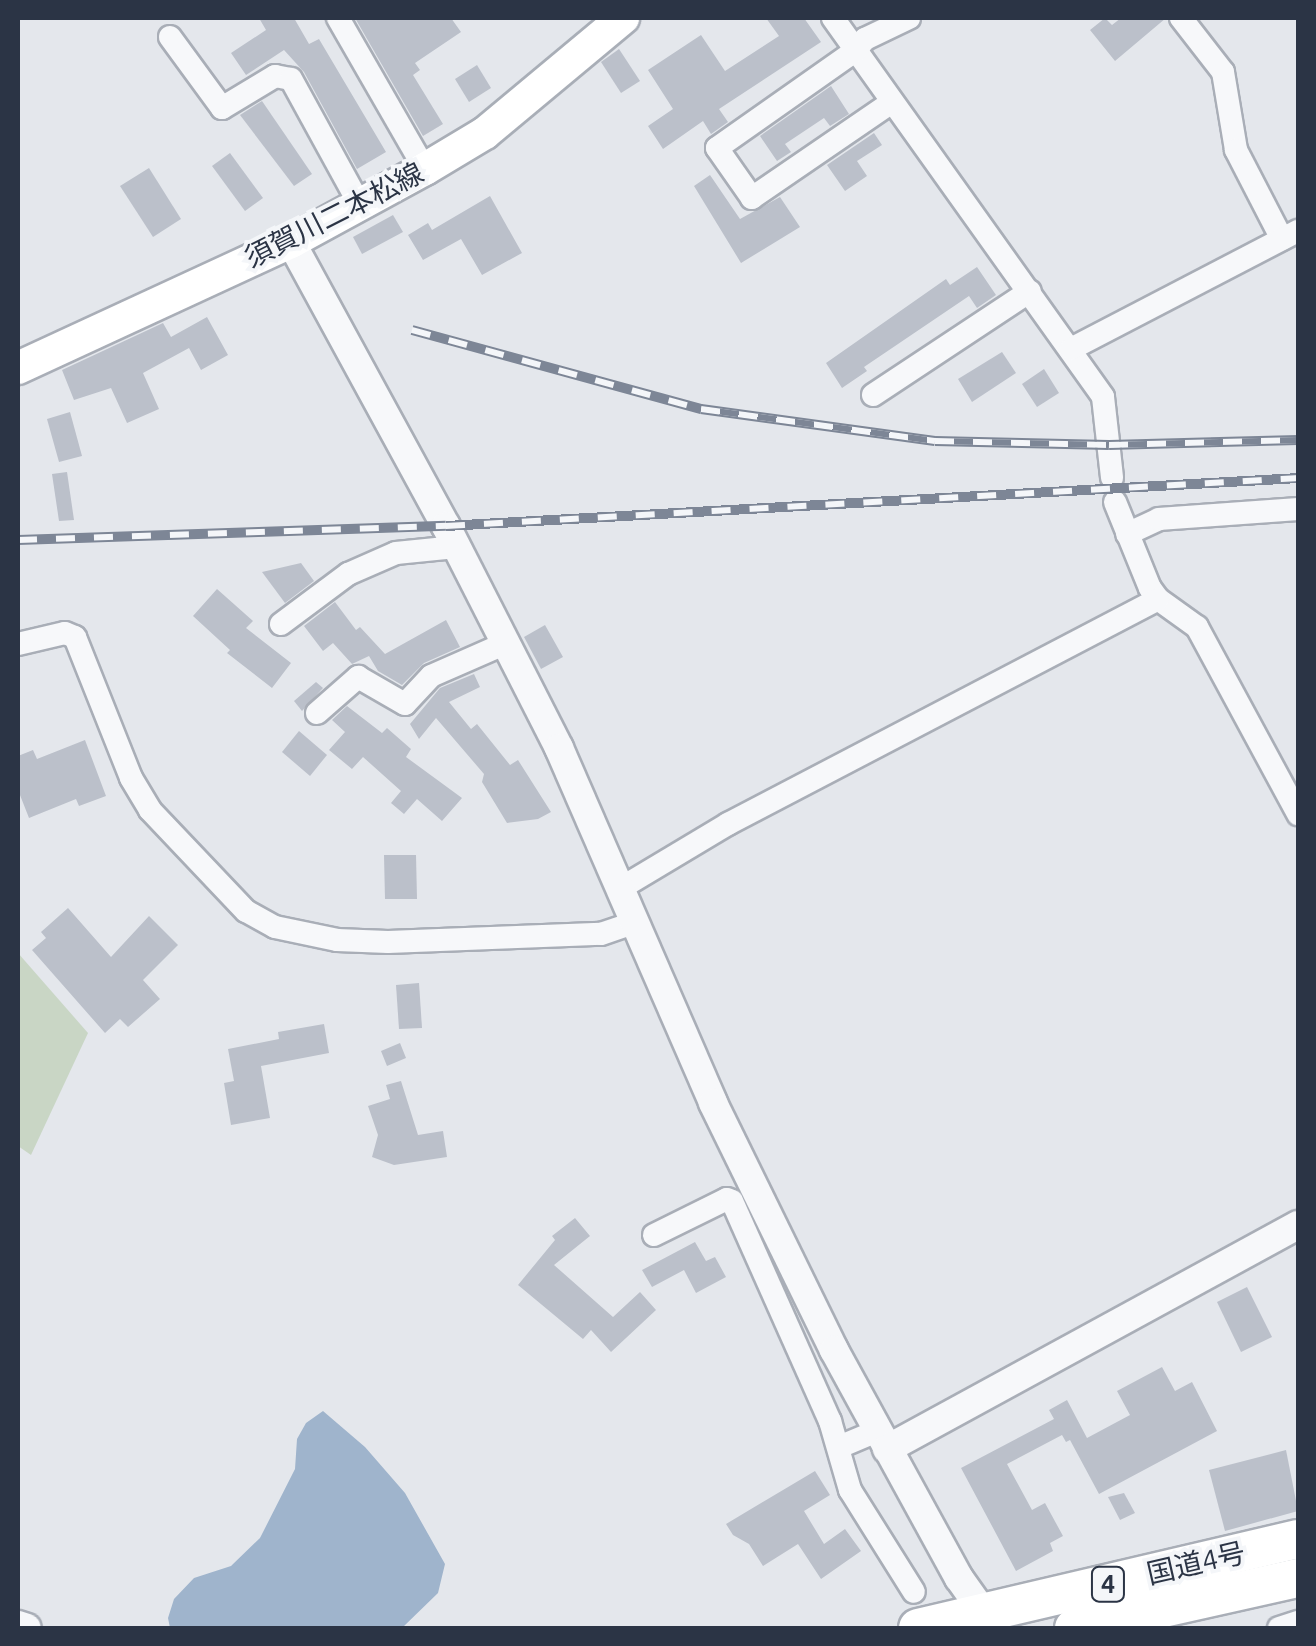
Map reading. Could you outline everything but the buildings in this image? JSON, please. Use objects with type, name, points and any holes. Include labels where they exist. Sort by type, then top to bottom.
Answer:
[{"type":"highway","name":"国道4号","points":[[916,1610],[989,1620],[1298,1539]]},
{"type":"highway","name":"国道4号","points":[[1074,1628],[1298,1578]]},
{"type":"main road","name":"須賀川二本松線","points":[[18,368],[290,242],[425,170],[485,132],[622,18]]},
{"type":"street","points":[[338,18],[425,170]]},
{"type":"street","points":[[833,18],[1103,398],[1112,477]]},
{"type":"street","points":[[892,102],[752,198],[717,148],[855,51],[865,39],[909,18]]},
{"type":"street","points":[[1071,350],[1290,235],[1236,150],[1223,72],[1181,18]]},
{"type":"street","points":[[170,38],[222,108],[275,76],[291,79],[360,205]]},
{"type":"street","points":[[290,242],[456,547],[559,748],[713,1104],[882,1440],[959,1578],[989,1620]]},
{"type":"street","points":[[873,395],[1030,292]]},
{"type":"street","points":[[1115,502],[1158,598],[1198,627],[1298,814]]},
{"type":"street","points":[[1127,534],[1160,519],[1298,509]]},
{"type":"street","points":[[281,624],[348,574],[396,554],[456,547]]},
{"type":"street","points":[[621,888],[728,824],[1158,598]]},
{"type":"street","points":[[18,644],[65,633],[74,637],[131,778],[150,810],[246,911],[275,927],[337,940],[388,942],[601,934],[634,922]]},
{"type":"street","points":[[316,713],[358,677],[404,704],[431,676],[504,644]]},
{"type":"street","points":[[654,1234],[726,1199],[732,1201],[783,1308],[839,1448],[850,1490],[916,1610]]},
{"type":"street","points":[[839,1448],[882,1440],[1298,1225]]},
{"type":"street","points":[[1279,1628],[1298,1622]]},
{"type":"street","points":[[18,1626],[26,1628]]},
{"type":"green space","points":[[18,953],[88,1033],[31,1155],[18,1146]]},
{"type":"water","points":[[323,1411],[365,1447],[405,1493],[445,1564],[438,1593],[402,1628],[170,1628],[168,1618],[174,1599],[194,1578],[231,1566],[260,1538],[295,1469],[297,1439],[306,1423]]},
{"type":"railway","points":[[412,330],[701,409],[935,441],[1109,445],[1298,440]]},
{"type":"railway","points":[[18,540],[446,526],[1298,478]]}]
